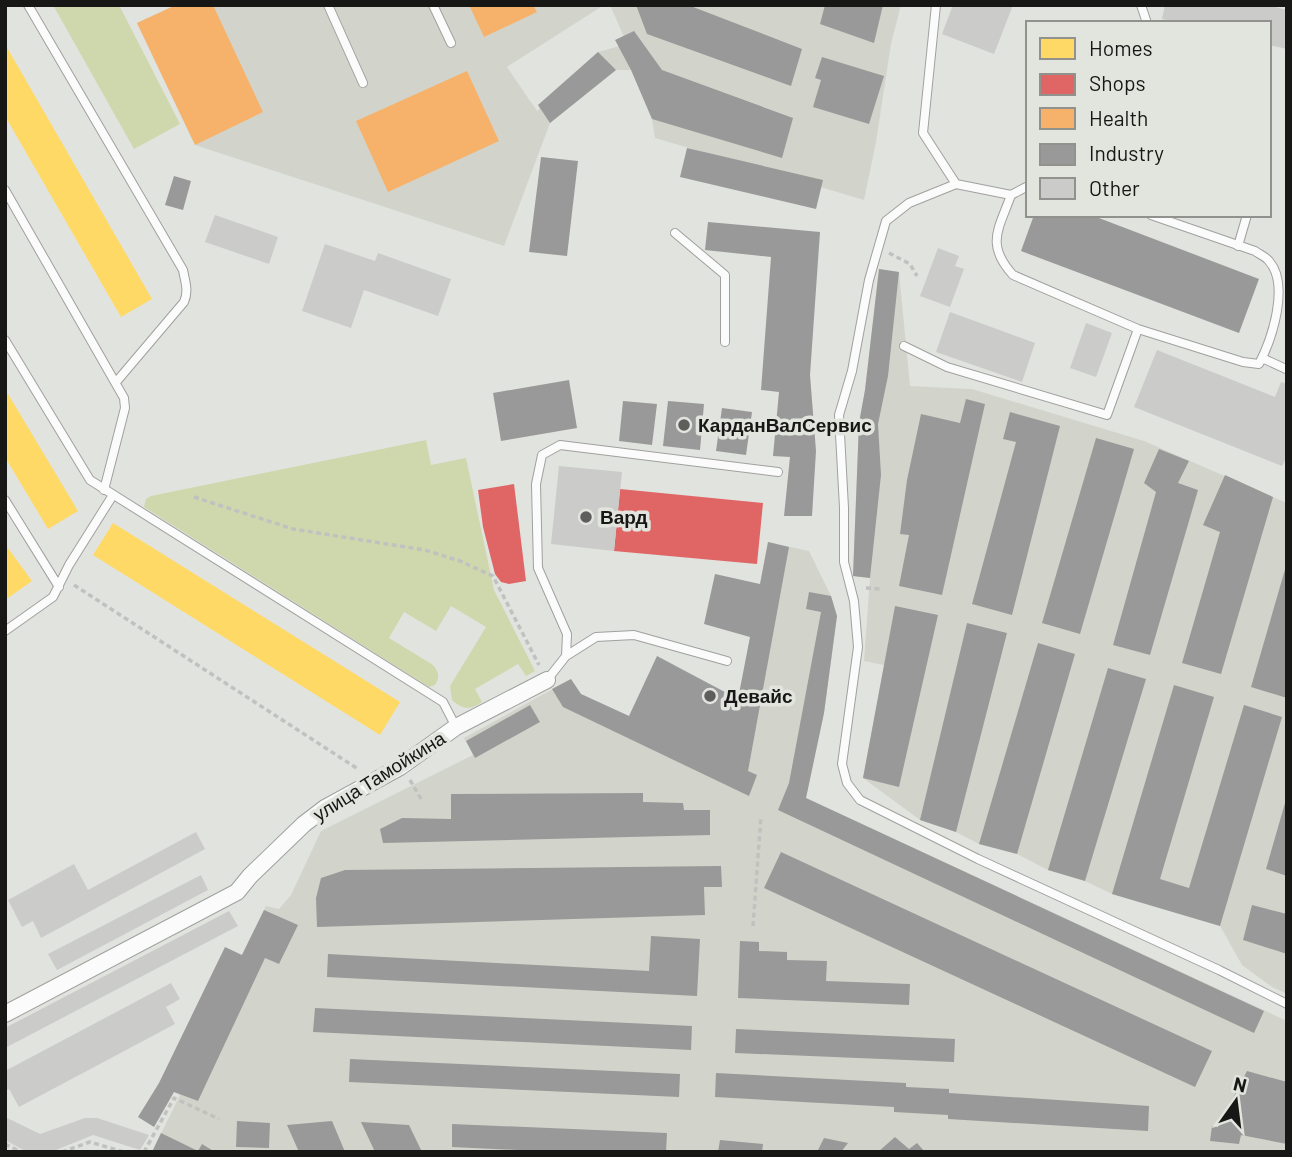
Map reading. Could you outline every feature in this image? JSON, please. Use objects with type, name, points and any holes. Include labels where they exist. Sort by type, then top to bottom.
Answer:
[{"type":"street","name":"улица Тамойкина","points":[[5,1014],[237,892],[304,824],[325,808],[377,781],[456,727],[547,680]]},
{"type":"lane","points":[[28,5],[183,270],[187,295],[184,302],[117,381]]},
{"type":"lane","points":[[328,5],[363,83]]},
{"type":"lane","points":[[433,5],[451,43]]},
{"type":"lane","points":[[936,5],[923,133],[956,184]]},
{"type":"lane","points":[[1026,187],[1011,195],[956,184],[909,203],[886,221],[869,280],[852,371],[839,415],[844,562],[854,601],[858,647],[842,764],[847,783],[860,800],[978,859],[1287,1004]]},
{"type":"lane","points":[[5,190],[117,381],[124,398],[125,408],[104,490]]},
{"type":"lane","points":[[1011,195],[995,239],[1000,260],[1013,275],[1138,330],[1243,362],[1259,364],[1268,346],[1279,298],[1278,280],[1270,261],[1255,251],[1157,217]]},
{"type":"lane","points":[[1238,246],[1246,217]]},
{"type":"lane","points":[[676,233],[725,275],[725,342]]},
{"type":"lane","points":[[904,346],[947,367],[1107,415],[1138,330]]},
{"type":"lane","points":[[5,340],[85,475],[104,490],[443,702],[456,727]]},
{"type":"lane","points":[[1262,358],[1286,369]]},
{"type":"lane","points":[[566,656],[567,634],[538,568],[536,484],[542,455],[560,445],[778,472]]},
{"type":"lane","points":[[5,632],[53,597],[69,565],[113,495]]},
{"type":"lane","points":[[5,500],[8,512],[59,587]]},
{"type":"lane","points":[[547,680],[566,656],[596,637],[634,635],[727,661]]},
{"type":"path","points":[[878,248],[910,264],[917,276]]},
{"type":"path","points":[[194,497],[293,530],[425,550],[460,561],[493,576],[547,680]]},
{"type":"path","points":[[63,579],[377,781]]},
{"type":"path","points":[[753,926],[761,816]]},
{"type":"path","points":[[144,1152],[174,1098],[219,1119]]},
{"type":"path","points":[[62,1152],[90,1142],[124,1152]]},
{"type":"path","points":[[5,1143],[21,1152]]},
{"type":"shaded area","points":[[176,5],[604,5],[507,67],[537,111],[598,52],[627,44],[610,5],[901,5],[891,44],[864,200],[655,138],[652,119],[632,70],[616,70],[550,123],[504,246],[195,145],[137,23]]},
{"type":"shaded area","points":[[879,269],[899,272],[910,386],[972,389],[1144,441],[1287,503],[1287,994],[1272,987],[1242,965],[1220,926],[1112,894],[1085,881],[1048,870],[1017,854],[979,844],[956,832],[920,820],[863,778],[884,665],[864,661],[870,578],[853,576],[859,423]]},
{"type":"shaded area","points":[[768,542],[809,551],[831,596],[837,616],[824,713],[806,798],[1287,1021],[1287,1152],[152,1152],[180,1095],[174,1092],[266,906],[279,909],[291,895],[321,831],[473,755],[464,738],[571,679],[581,694],[727,761]]},
{"type":"green space","points":[[53,5],[119,5],[180,124],[134,149]]},
{"type":"green space","points":[[426,440],[431,465],[466,458],[494,590],[535,671],[526,676],[518,664],[475,689],[482,702],[470,708],[460,706],[452,700],[450,686],[486,627],[451,606],[436,631],[404,612],[389,638],[433,665],[438,677],[435,685],[429,687],[144,507],[146,499],[151,496]]},
{"type":"building: Homes","points":[[5,44],[152,299],[121,317],[5,116]]},
{"type":"building: Homes","points":[[5,389],[78,511],[48,529],[5,457]]},
{"type":"building: Homes","points":[[113,523],[400,702],[380,735],[93,555]]},
{"type":"building: Homes","points":[[5,544],[32,581],[5,600]]},
{"type":"building: Shops","points":[[514,484],[526,581],[509,584],[501,582],[495,574],[483,527],[478,490]]},
{"type":"building: Shops","points":[[620,489],[763,503],[757,564],[614,551]]},
{"type":"building: Health","points":[[176,5],[213,5],[263,112],[195,145],[137,23]]},
{"type":"building: Health","points":[[469,5],[533,5],[537,12],[484,37]]},
{"type":"building: Health","points":[[467,71],[499,141],[388,192],[356,121]]},
{"type":"building: Industry","points":[[636,5],[688,5],[802,49],[791,86],[647,34]]},
{"type":"building: Industry","points":[[825,5],[883,5],[874,43],[820,24]]},
{"type":"building: Industry","points":[[634,31],[662,70],[793,118],[782,158],[652,119],[615,40]]},
{"type":"building: Industry","points":[[598,52],[616,70],[550,123],[538,105]]},
{"type":"building: Industry","points":[[822,57],[884,76],[869,124],[813,107],[821,80],[815,78]]},
{"type":"building: Industry","points":[[687,148],[823,180],[816,209],[680,177]]},
{"type":"building: Industry","points":[[541,157],[578,161],[567,256],[529,252]]},
{"type":"building: Industry","points":[[174,176],[191,181],[183,210],[165,205]]},
{"type":"building: Industry","points":[[1033,217],[1096,217],[1259,279],[1239,333],[1021,251]]},
{"type":"building: Industry","points":[[708,222],[820,232],[810,375],[816,451],[812,516],[784,516],[790,457],[773,456],[779,392],[761,390],[771,257],[705,250]]},
{"type":"building: Industry","points":[[879,269],[899,272],[888,376],[878,424],[881,475],[870,578],[853,576],[859,423]]},
{"type":"building: Industry","points":[[569,380],[577,428],[501,441],[493,393]]},
{"type":"building: Industry","points":[[966,399],[985,404],[942,595],[899,586],[909,535],[900,534],[907,480],[921,414],[960,423]]},
{"type":"building: Industry","points":[[623,401],[657,404],[652,445],[619,441]]},
{"type":"building: Industry","name":"КарданВалСервис","points":[[668,401],[704,404],[700,450],[663,446]]},
{"type":"building: Industry","points":[[722,408],[752,412],[746,455],[716,451]]},
{"type":"building: Industry","points":[[1010,412],[1060,426],[1012,615],[972,604],[1016,442],[1003,439]]},
{"type":"building: Industry","points":[[1096,438],[1134,449],[1080,634],[1042,623]]},
{"type":"building: Industry","points":[[1159,449],[1189,461],[1178,483],[1198,490],[1150,655],[1113,645],[1156,492],[1144,483]]},
{"type":"building: Industry","points":[[1225,475],[1273,497],[1221,674],[1182,663],[1220,532],[1203,525]]},
{"type":"building: Industry","points":[[768,542],[789,547],[748,771],[757,775],[749,796],[563,707],[552,689],[571,679],[581,694],[629,716],[657,656],[738,699],[750,637],[704,624],[715,574],[760,584]]},
{"type":"building: Industry","points":[[1287,566],[1287,698],[1251,687]]},
{"type":"building: Industry","points":[[809,592],[831,596],[837,616],[824,713],[806,798],[1264,1011],[1254,1033],[778,810],[789,783],[821,612],[806,609]]},
{"type":"building: Industry","points":[[895,606],[938,615],[899,787],[863,778]]},
{"type":"building: Industry","points":[[967,623],[1007,633],[956,832],[920,820]]},
{"type":"building: Industry","points":[[1038,643],[1075,654],[1017,854],[979,844]]},
{"type":"building: Industry","points":[[1108,668],[1146,679],[1085,881],[1048,870]]},
{"type":"building: Industry","points":[[1174,685],[1214,697],[1160,879],[1189,888],[1244,705],[1282,717],[1220,926],[1112,894]]},
{"type":"building: Industry","points":[[530,705],[540,722],[475,758],[466,741]]},
{"type":"building: Industry","points":[[643,793],[643,802],[683,803],[684,810],[710,810],[710,835],[383,843],[380,829],[402,818],[451,819],[451,794]]},
{"type":"building: Industry","points":[[1287,796],[1287,876],[1266,869]]},
{"type":"building: Industry","points":[[781,852],[1212,1051],[1195,1087],[764,888]]},
{"type":"building: Industry","points":[[721,866],[722,887],[704,887],[705,915],[317,927],[316,898],[321,878],[345,870]]},
{"type":"building: Industry","points":[[1252,905],[1287,914],[1287,954],[1243,940]]},
{"type":"building: Industry","points":[[264,910],[298,925],[279,964],[265,958],[198,1101],[174,1092],[154,1127],[138,1117],[159,1083],[225,947],[242,955]]},
{"type":"building: Industry","points":[[651,936],[700,939],[697,996],[327,977],[328,954],[649,971]]},
{"type":"building: Industry","points":[[740,941],[759,942],[759,951],[787,952],[787,960],[827,961],[826,981],[910,984],[909,1005],[738,998]]},
{"type":"building: Industry","points":[[315,1008],[692,1026],[691,1050],[313,1032]]},
{"type":"building: Industry","points":[[736,1029],[955,1039],[954,1062],[735,1053]]},
{"type":"building: Industry","points":[[350,1059],[680,1074],[679,1097],[349,1082]]},
{"type":"building: Industry","points":[[1247,1071],[1287,1082],[1287,1144],[1241,1135],[1239,1144],[1210,1141],[1212,1126],[1218,1127]]},
{"type":"building: Industry","points":[[716,1073],[906,1083],[906,1087],[949,1089],[949,1093],[1149,1106],[1148,1131],[948,1119],[948,1115],[894,1112],[894,1107],[715,1097]]},
{"type":"building: Industry","points":[[237,1121],[270,1123],[269,1148],[236,1147]]},
{"type":"building: Industry","points":[[332,1121],[345,1152],[299,1152],[287,1125]]},
{"type":"building: Industry","points":[[361,1122],[409,1125],[422,1152],[375,1152]]},
{"type":"building: Industry","points":[[452,1124],[667,1133],[666,1152],[562,1152],[452,1147]]},
{"type":"building: Industry","points":[[161,1133],[198,1151],[202,1144],[215,1152],[152,1152]]},
{"type":"building: Industry","points":[[895,1137],[909,1149],[917,1143],[925,1152],[878,1152]]},
{"type":"building: Industry","points":[[824,1138],[848,1143],[841,1152],[817,1152]]},
{"type":"building: Industry","points":[[720,1140],[763,1144],[762,1152],[718,1152]]},
{"type":"building: Other","points":[[953,5],[1013,5],[994,54],[942,34]]},
{"type":"building: Other","points":[[1165,5],[1267,5],[1287,10],[1287,49],[1271,45],[1271,21],[1162,19]]},
{"type":"building: Other","points":[[215,215],[278,237],[269,264],[205,242]]},
{"type":"building: Other","points":[[325,244],[375,261],[378,253],[451,279],[438,316],[364,290],[351,328],[302,311]]},
{"type":"building: Other","points":[[938,248],[959,256],[955,266],[964,269],[950,307],[920,296]]},
{"type":"building: Other","points":[[950,312],[1035,343],[1022,382],[936,352]]},
{"type":"building: Other","points":[[1086,323],[1112,333],[1096,377],[1070,368]]},
{"type":"building: Other","points":[[1157,350],[1275,397],[1281,382],[1287,384],[1287,456],[1282,466],[1134,407]]},
{"type":"building: Other","name":"Вард","points":[[559,466],[622,472],[614,551],[551,544]]},
{"type":"building: Other","points":[[196,832],[205,849],[41,938],[33,921],[22,927],[8,900],[74,864],[88,890]]},
{"type":"building: Other","points":[[201,875],[208,890],[57,970],[48,954]]},
{"type":"building: Other","points":[[229,911],[238,926],[5,1048],[5,1028]]},
{"type":"building: Other","points":[[171,983],[180,999],[166,1007],[175,1024],[19,1107],[9,1089],[5,1091],[5,1071]]},
{"type":"building: Other","points":[[5,1117],[40,1134],[85,1118],[97,1118],[149,1135],[140,1150],[93,1135],[51,1152],[27,1152],[5,1140]]},
{"type":"place","name":"КарданВалСервис","points":[[684,425]]},
{"type":"place","name":"Вард","points":[[586,517]]},
{"type":"place","name":"Девайс","points":[[710,696]]}]
